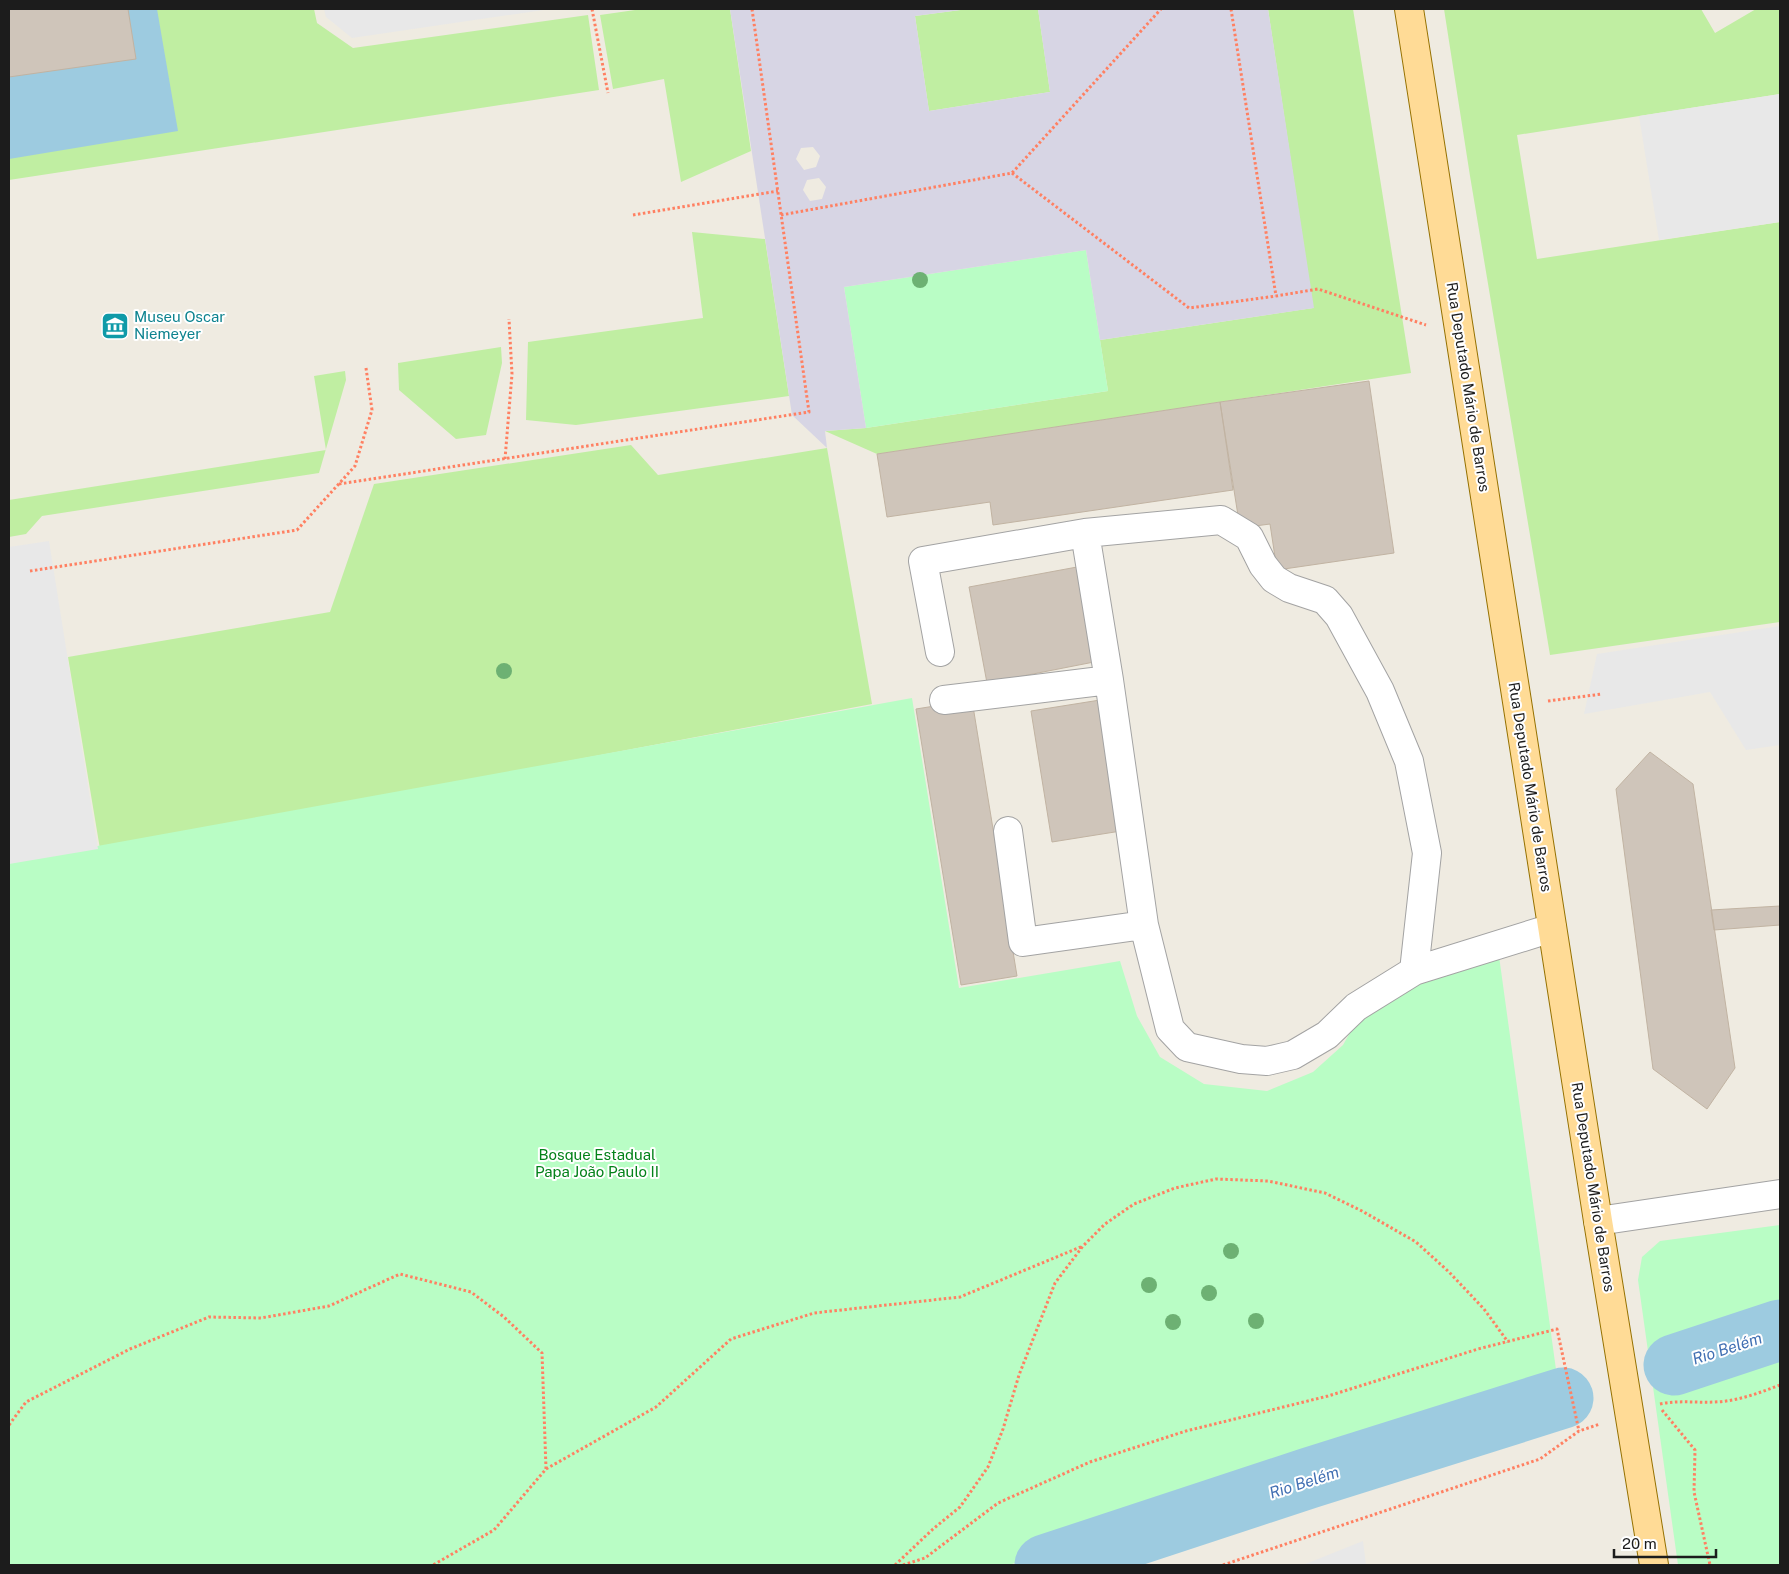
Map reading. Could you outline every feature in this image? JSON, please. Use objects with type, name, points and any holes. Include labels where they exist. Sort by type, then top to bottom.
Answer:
[{"type":"main road","name":"Rua Deputado Mário de Barros","points":[[1409,9],[1598,1221],[1654,1565]]},
{"type":"street","points":[[940,652],[923,561],[1085,533],[1221,520],[1249,536],[1263,565],[1274,579],[1289,588],[1325,600],[1339,616],[1380,691],[1409,761],[1427,853],[1414,971]]},
{"type":"street","points":[[1085,533],[1110,680],[1144,925],[1170,1029],[1187,1047],[1241,1059],[1267,1061],[1293,1055],[1327,1035],[1356,1007],[1414,971],[1552,928]]},
{"type":"street","points":[[944,700],[1110,680]]},
{"type":"street","points":[[1008,831],[1023,942],[1144,925]]},
{"type":"street","points":[[1598,1221],[1780,1194]]},
{"type":"path","points":[[592,9],[608,93]]},
{"type":"path","points":[[339,484],[809,412],[752,9]]},
{"type":"path","points":[[781,215],[1012,173],[1161,9]]},
{"type":"path","points":[[1231,9],[1276,296]]},
{"type":"path","points":[[1012,173],[1189,308],[1318,288],[1460,337]]},
{"type":"path","points":[[633,215],[778,191]]},
{"type":"path","points":[[505,459],[512,374],[509,319]]},
{"type":"path","points":[[30,571],[297,530],[356,466],[372,410],[366,368]]},
{"type":"path","points":[[1517,704],[1602,694]]},
{"type":"path","points":[[896,1565],[933,1529],[960,1507],[988,1467],[1003,1429],[1019,1375],[1055,1283],[1083,1246],[1105,1224],[1134,1204],[1175,1188],[1216,1179],[1268,1181],[1324,1193],[1362,1210],[1416,1242],[1449,1272],[1484,1309],[1508,1342]]},
{"type":"path","points":[[433,1565],[494,1530],[546,1469],[656,1407],[731,1339],[814,1313],[960,1297],[1083,1246]]},
{"type":"path","points":[[9,1425],[26,1402],[130,1349],[209,1317],[260,1318],[329,1306],[400,1274],[471,1292],[504,1317],[542,1353],[546,1469]]},
{"type":"path","points":[[903,1565],[925,1558],[998,1503],[1090,1462],[1186,1431],[1328,1396],[1478,1349],[1557,1329],[1579,1431],[1540,1459],[1223,1565]]},
{"type":"path","points":[[1710,1565],[1694,1492],[1695,1450],[1657,1404],[1675,1401],[1716,1402],[1745,1398],[1780,1385]]},
{"type":"green space","points":[[9,9],[314,9],[317,23],[353,48],[588,15],[599,90],[9,180]]},
{"type":"green space","points":[[642,9],[730,9],[751,151],[681,182],[664,79],[613,89],[600,15]]},
{"type":"green space","points":[[968,9],[1038,9],[1050,92],[929,111],[915,16]]},
{"type":"green space","points":[[1268,9],[1353,9],[1411,373],[877,454],[825,431],[866,428],[1108,391],[1100,340],[1313,308]]},
{"type":"green space","points":[[1444,9],[1701,9],[1715,33],[1756,9],[1780,9],[1780,94],[1517,135],[1537,259],[1780,222],[1780,622],[1550,655]]},
{"type":"green space","points":[[692,232],[765,239],[789,396],[576,425],[526,420],[528,342],[703,318]]},
{"type":"green space","points":[[1086,250],[1108,391],[866,428],[844,287]]},
{"type":"green space","points":[[501,347],[502,363],[486,435],[456,439],[399,390],[398,363]]},
{"type":"green space","points":[[345,371],[346,380],[326,449],[314,376]]},
{"type":"green space","points":[[631,445],[658,475],[827,448],[872,704],[100,849],[68,657],[330,612],[374,484]]},
{"type":"green space","points":[[326,450],[319,473],[42,516],[26,534],[9,537],[9,500]]},
{"type":"green space","name":"Bosque Estadual Papa João Paulo II","points":[[912,698],[959,988],[1120,961],[1137,1016],[1160,1057],[1204,1084],[1267,1091],[1313,1072],[1343,1045],[1361,1013],[1438,970],[1499,956],[1558,1384],[1009,1565],[9,1565],[9,862]]},
{"type":"green space","points":[[1780,1225],[1780,1565],[1678,1565],[1638,1280],[1642,1257],[1660,1241]]},
{"type":"shaded area","points":[[324,9],[550,9],[352,38],[326,17]]},
{"type":"shaded area","points":[[730,9],[968,9],[915,16],[929,111],[1050,92],[1038,9],[1268,9],[1314,308],[1100,340],[1086,250],[844,287],[866,428],[825,431],[827,448],[792,415]],"holes":[[[813,147],[820,156],[816,167],[804,170],[796,159],[801,148]],[[819,178],[826,187],[822,199],[810,201],[803,190],[807,180]]]},
{"type":"shaded area","points":[[1780,94],[1780,222],[1659,240],[1639,116]]},
{"type":"shaded area","points":[[49,541],[98,849],[9,864],[9,547]]},
{"type":"shaded area","points":[[1780,626],[1780,745],[1746,750],[1710,692],[1584,714],[1597,654]]},
{"type":"shaded area","points":[[1363,1541],[1366,1565],[1303,1565]]},
{"type":"water","points":[[9,9],[157,9],[178,131],[9,159]]},
{"type":"building","points":[[9,9],[128,9],[136,59],[9,77]]},
{"type":"building","points":[[1369,381],[1394,553],[1277,570],[1270,524],[1240,528],[1220,402]]},
{"type":"building","points":[[1220,402],[1233,490],[993,525],[990,502],[887,517],[877,454]]},
{"type":"building","points":[[1077,567],[1094,662],[987,683],[969,587]]},
{"type":"building","points":[[972,700],[1017,976],[961,985],[916,709]]},
{"type":"building","points":[[1100,700],[1121,831],[1052,842],[1031,711]]},
{"type":"building","points":[[1650,752],[1693,784],[1735,1068],[1707,1109],[1653,1069],[1616,789]]},
{"type":"building","points":[[1780,906],[1780,925],[1714,930],[1711,910]]},
{"type":"waterway","name":"Rio Belém","points":[[1674,1365],[1780,1330]]},
{"type":"waterway","name":"Rio Belém","points":[[1045,1565],[1309,1478],[1563,1398]]},
{"type":"place","name":"Museu Oscar Niemeyer","points":[[115,326]]}]
